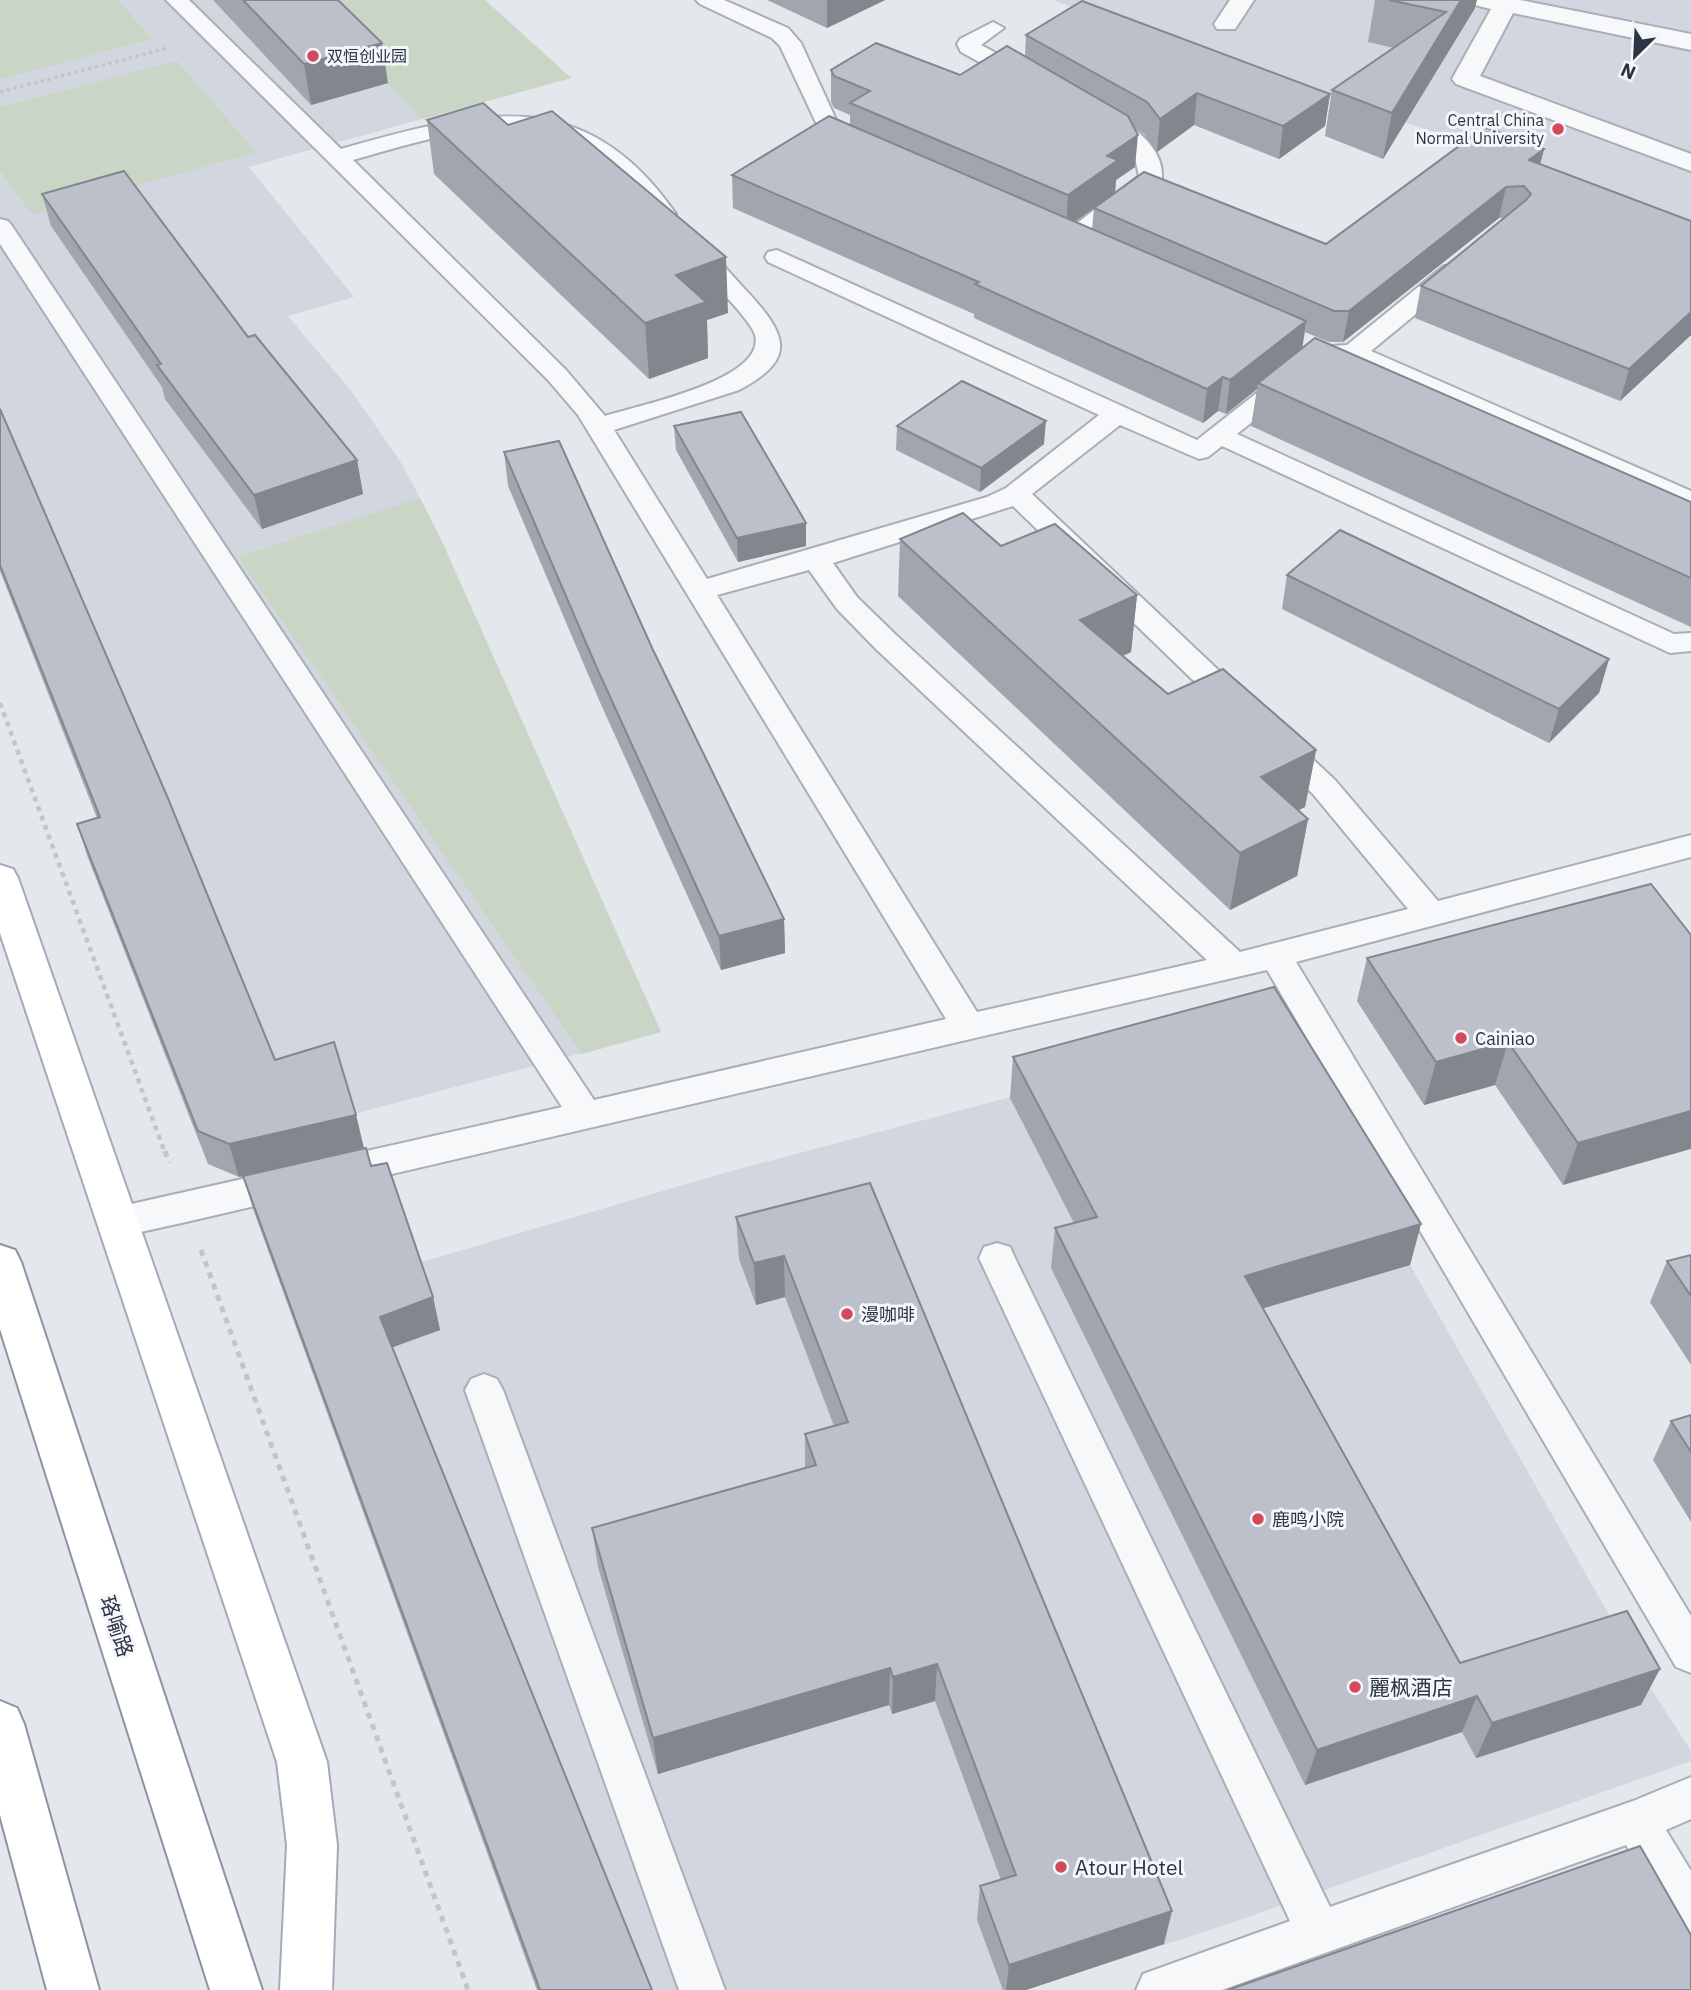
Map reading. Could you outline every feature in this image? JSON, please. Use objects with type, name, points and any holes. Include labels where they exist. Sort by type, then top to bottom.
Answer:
[{"type":"main road","points":[[0,878],[302,1762],[312,1845],[306,1990]]},
{"type":"main road","name":"珞喻路","points":[[0,1262],[236,1990]]},
{"type":"main road","points":[[0,1724],[73,1990]]},
{"type":"street","points":[[1226,24],[1242,0]]},
{"type":"street","points":[[1691,42],[1495,2],[1465,79],[1691,163]]},
{"type":"lane","points":[[177,0],[556,375],[599,426],[969,1028]]},
{"type":"lane","points":[[707,0],[780,33],[790,43],[834,139],[871,155]]},
{"type":"lane","points":[[993,28],[968,44],[970,47],[1051,92]]},
{"type":"lane","points":[[1068,241],[1144,186],[1152,171],[1143,148],[1085,111]]},
{"type":"lane","points":[[335,158],[447,127],[481,122],[566,132],[609,153],[770,336],[769,349],[761,364],[730,385],[599,426]]},
{"type":"lane","points":[[0,226],[586,1116]]},
{"type":"lane","points":[[1044,230],[1094,252]]},
{"type":"lane","points":[[777,257],[1199,451],[1324,352]]},
{"type":"lane","points":[[1353,353],[1467,259]]},
{"type":"lane","points":[[1298,341],[1324,352],[1353,353],[1691,501]]},
{"type":"lane","points":[[701,590],[816,559],[979,509],[1016,494],[1117,414]]},
{"type":"lane","points":[[1219,435],[1670,644],[1691,642]]},
{"type":"lane","points":[[1016,494],[1324,787],[1432,915]]},
{"type":"lane","points":[[816,559],[847,603],[886,642],[1234,966]]},
{"type":"lane","points":[[118,1222],[1234,966],[1691,846]]},
{"type":"lane","points":[[1275,956],[1691,1654]]},
{"type":"lane","points":[[997,1258],[1318,1931]]},
{"type":"lane","points":[[484,1390],[702,1990]]},
{"type":"lane","points":[[1158,1990],[1318,1931],[1636,1821],[1691,1798]]},
{"type":"lane","points":[[1636,1821],[1691,1912]]},
{"type":"path","points":[[0,92],[173,46]]},
{"type":"path","points":[[0,703],[186,1208],[468,1990]]},
{"type":"shaded area","points":[[0,0],[485,0],[571,78],[249,167],[354,297],[288,316],[352,392],[400,461],[420,498],[661,1032],[354,1114],[284,1093],[0,419]]},
{"type":"shaded area","name":"Central China Normal University","points":[[1053,0],[1691,0],[1691,221],[1484,148],[1234,67]]},
{"type":"shaded area","points":[[1266,1029],[1410,1265],[1653,1692],[1691,1751],[1691,1761],[1231,1923],[1026,1990],[646,1990],[388,1349],[418,1263],[724,1173]]},
{"type":"green space","points":[[0,0],[118,0],[152,39],[0,79]]},
{"type":"green space","points":[[305,0],[485,0],[571,78],[422,119]]},
{"type":"green space","points":[[177,61],[256,152],[32,215],[0,170],[0,107]]},
{"type":"green space","points":[[420,498],[440,537],[661,1032],[582,1054],[238,557]]},
{"type":"building","points":[[243,0],[338,0],[382,43],[304,64]]},
{"type":"building","points":[[1389,0],[1461,0],[1392,113],[1332,90],[1446,12]]},
{"type":"building","points":[[1082,1],[1330,94],[1283,126],[1197,93],[1160,119],[1147,102],[1026,35]]},
{"type":"building","points":[[876,43],[960,75],[1007,46],[1128,116],[1138,135],[1107,156],[1118,160],[1068,195],[850,103],[870,91],[834,76],[831,70]]},
{"type":"building","points":[[483,103],[508,125],[552,111],[726,257],[676,275],[706,302],[645,323],[427,120]]},
{"type":"building","points":[[829,116],[1306,321],[1230,380],[1223,377],[1207,389],[975,284],[979,282],[732,175]]},
{"type":"building","points":[[1485,127],[1544,149],[1529,160],[1691,221],[1691,312],[1629,369],[1421,286],[1526,200],[1531,194],[1524,186],[1506,187],[1349,311],[1334,311],[1094,208],[1144,172],[1326,244]]},
{"type":"building","points":[[124,171],[248,337],[255,335],[357,460],[254,495],[157,365],[161,364],[42,194]]},
{"type":"building","points":[[1315,338],[1691,502],[1691,578],[1258,383]]},
{"type":"building","points":[[962,381],[1046,421],[981,468],[897,426]]},
{"type":"building","points":[[0,409],[167,796],[275,1060],[334,1042],[356,1115],[229,1144],[198,1131],[77,824],[100,817],[0,565]]},
{"type":"building","points":[[741,412],[806,523],[737,538],[674,426]]},
{"type":"building","points":[[559,441],[653,650],[784,919],[719,936],[596,666],[504,452]]},
{"type":"building","points":[[963,513],[1001,546],[1055,524],[1137,595],[1080,620],[1168,694],[1223,669],[1316,750],[1261,777],[1308,819],[1240,853],[900,539]]},
{"type":"building","points":[[1340,530],[1609,659],[1559,709],[1287,575]]},
{"type":"building","points":[[1651,884],[1691,935],[1691,1111],[1578,1143],[1508,1042],[1436,1062],[1367,958]]},
{"type":"building","points":[[1274,987],[1421,1224],[1245,1276],[1460,1663],[1627,1611],[1660,1669],[1492,1723],[1477,1696],[1317,1750],[1055,1228],[1097,1217],[1013,1057]]},
{"type":"building","points":[[366,1148],[371,1166],[387,1163],[433,1297],[380,1317],[652,1990],[540,1990],[243,1176]]},
{"type":"building","points":[[870,1183],[1172,1911],[1009,1965],[980,1886],[1016,1875],[937,1664],[893,1677],[890,1668],[653,1738],[592,1528],[816,1465],[805,1434],[848,1422],[784,1256],[754,1263],[736,1217]]},
{"type":"building","points":[[1691,1255],[1691,1296],[1667,1261]]},
{"type":"building","points":[[1691,1415],[1691,1452],[1671,1421]]},
{"type":"building","points":[[1640,1846],[1691,1935],[1691,1990],[1228,1990]]},
{"type":"place","name":"双恒创业园","points":[[313,56]]},
{"type":"place","name":"Central China Normal University","points":[[1558,129]]},
{"type":"place","name":"Cainiao","points":[[1461,1038]]},
{"type":"place","name":"漫咖啡","points":[[847,1314]]},
{"type":"place","name":"鹿鸣小院","points":[[1258,1519]]},
{"type":"place","name":"麗枫酒店","points":[[1355,1687]]},
{"type":"place","name":"Atour Hotel","points":[[1061,1867]]}]
